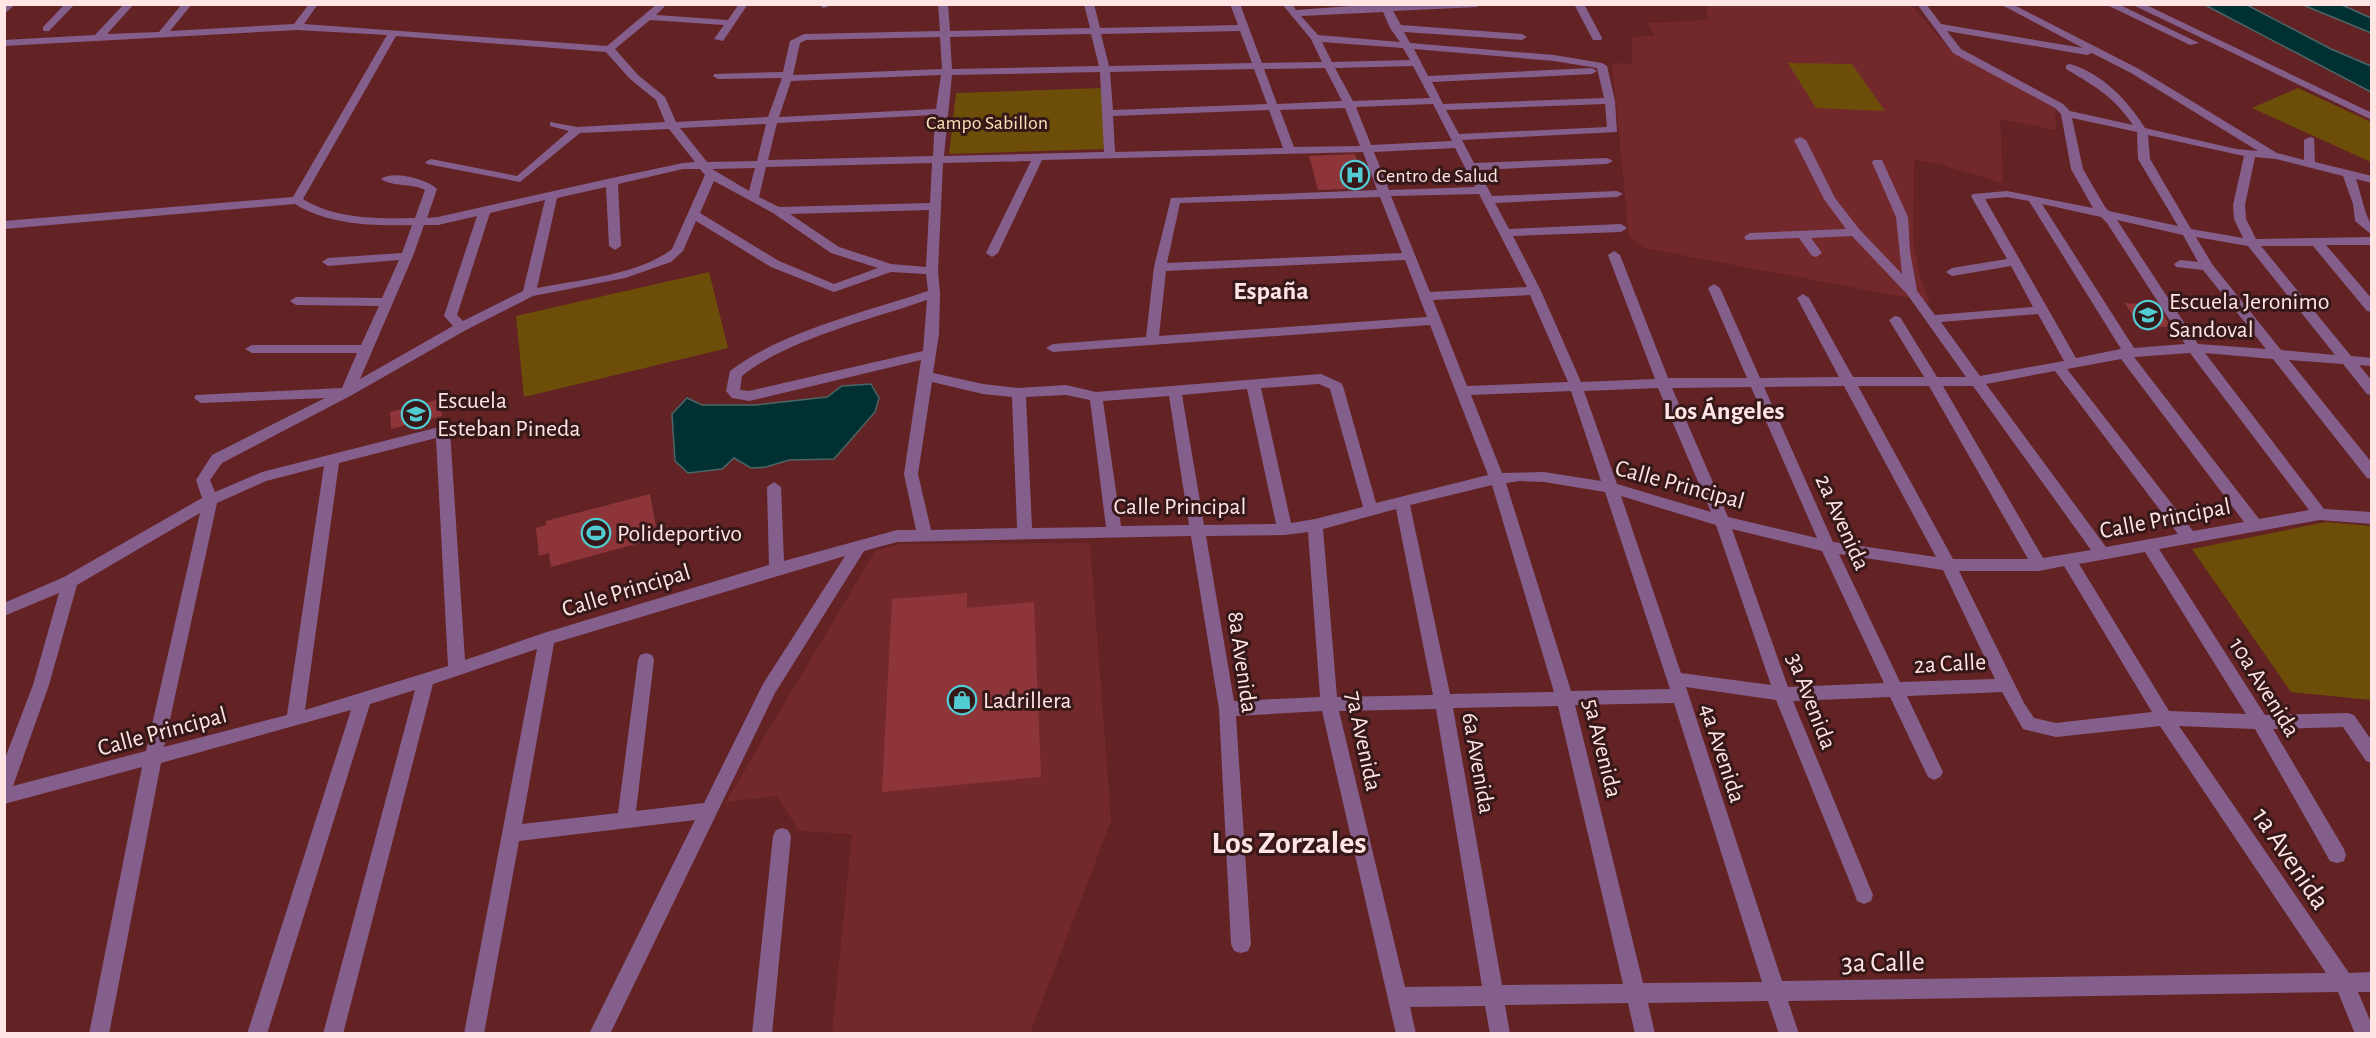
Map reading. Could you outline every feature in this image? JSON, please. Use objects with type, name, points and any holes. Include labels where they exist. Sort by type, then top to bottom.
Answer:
[{"type":"street","points":[[4,11],[12,4]]},
{"type":"street","points":[[46,29],[71,4]]},
{"type":"street","points":[[98,38],[130,4]]},
{"type":"street","points":[[162,34],[188,4]]},
{"type":"street","points":[[297,27],[314,4]]},
{"type":"street","points":[[4,43],[297,27],[609,49],[663,4]]},
{"type":"street","points":[[719,39],[744,4]]},
{"type":"street","points":[[823,5],[832,4]]},
{"type":"street","points":[[925,536],[911,474],[932,334],[934,293],[932,271],[938,159],[941,112],[947,72],[943,4]]},
{"type":"street","points":[[1089,4],[1105,70],[1110,154]]},
{"type":"street","points":[[1235,4],[1289,150]]},
{"type":"street","name":"5a Avenida","points":[[1286,4],[1315,38],[1349,104],[1497,478],[1565,699],[1645,1034]]},
{"type":"street","points":[[1294,13],[1384,6],[1477,4]]},
{"type":"street","points":[[1579,4],[1597,38]]},
{"type":"street","points":[[1920,4],[1941,27],[1957,51],[2060,106],[2066,113],[2077,169],[2100,209],[2107,214],[2194,348],[2320,514]]},
{"type":"street","points":[[2004,4],[2161,86],[2223,126],[2276,156]]},
{"type":"street","points":[[2109,4],[2294,88]]},
{"type":"street","points":[[2135,4],[2372,117]]},
{"type":"street","name":"4a Avenida","points":[[1384,6],[1425,79],[1534,291],[1576,386],[1789,1034]]},
{"type":"street","points":[[649,17],[730,23]]},
{"type":"street","points":[[1941,27],[2099,54]]},
{"type":"street","points":[[753,198],[772,119],[787,77],[795,41],[804,38],[1243,28]]},
{"type":"street","points":[[1395,28],[1522,37]]},
{"type":"street","points":[[297,200],[393,33]]},
{"type":"street","points":[[4,225],[297,200],[314,211],[335,216],[420,222],[683,166],[707,170],[763,164],[1366,149],[1457,140],[1613,130],[1610,101],[1602,66],[1554,58],[1315,38]]},
{"type":"street","points":[[609,49],[634,77],[661,99],[672,124],[707,170],[777,211],[835,250],[890,268],[932,271]]},
{"type":"street","points":[[718,76],[787,77],[1415,63]]},
{"type":"street","points":[[2070,67],[2103,86],[2124,104],[2142,131],[2144,159],[2207,266],[2275,355],[2372,474]]},
{"type":"street","points":[[1425,79],[1604,70]]},
{"type":"street","points":[[1109,113],[1349,104],[1610,101]]},
{"type":"street","points":[[554,124],[577,130],[941,112]]},
{"type":"street","points":[[2066,113],[2250,155],[2276,156],[2372,180]]},
{"type":"street","points":[[431,162],[520,179],[577,130]]},
{"type":"street","points":[[1800,140],[1830,199],[1855,232],[1911,291],[2103,554]]},
{"type":"street","points":[[2309,164],[2310,140]]},
{"type":"street","points":[[2250,155],[2239,205],[2240,219],[2252,243],[2345,360],[2372,390]]},
{"type":"street","points":[[992,254],[1039,156]]},
{"type":"street","points":[[1470,167],[1607,161]]},
{"type":"street","points":[[1878,162],[1902,217],[1904,251],[1911,291]]},
{"type":"street","points":[[99,1034],[153,758],[210,500],[203,480],[217,459],[347,392],[461,327],[529,293],[625,274],[652,266],[677,251],[693,215],[707,170]]},
{"type":"street","points":[[2348,174],[2359,204],[2361,221],[2372,232]]},
{"type":"street","points":[[347,392],[407,256],[430,187],[418,182],[387,179]]},
{"type":"street","points":[[612,181],[615,246]]},
{"type":"street","points":[[1152,340],[1160,267],[1175,200],[1386,195],[1617,194]]},
{"type":"street","points":[[2190,538],[2065,365],[2041,310],[1977,196],[2007,194],[2033,198],[2187,232],[2252,243],[2372,241]]},
{"type":"street","points":[[529,293],[552,195]]},
{"type":"street","points":[[2033,198],[2127,353],[2255,525]]},
{"type":"street","points":[[777,211],[936,206]]},
{"type":"street","points":[[461,327],[450,316],[485,210]]},
{"type":"street","points":[[693,215],[775,264],[834,288],[890,268]]},
{"type":"street","points":[[1504,233],[1621,228]]},
{"type":"street","points":[[1750,237],[1855,232]]},
{"type":"street","points":[[1803,235],[1816,253]]},
{"type":"street","points":[[2316,241],[2372,308]]},
{"type":"street","name":"3a Avenida","points":[[1614,255],[1663,383],[1722,521],[1782,694],[1864,896]]},
{"type":"street","points":[[328,262],[407,256]]},
{"type":"street","points":[[1160,267],[1408,256]]},
{"type":"street","points":[[1952,272],[2014,262]]},
{"type":"street","points":[[2180,264],[2207,266]]},
{"type":"street","name":"2a Avenida","points":[[1714,288],[1828,547],[1934,772]]},
{"type":"street","points":[[1425,296],[1534,291]]},
{"type":"street","points":[[929,354],[750,396],[737,395],[733,391],[735,374],[754,359],[817,333],[934,293]]},
{"type":"street","points":[[1803,298],[1948,566],[2007,685]]},
{"type":"street","points":[[296,301],[387,302]]},
{"type":"street","points":[[1932,319],[2041,310]]},
{"type":"street","points":[[1053,348],[1435,321]]},
{"type":"street","points":[[1895,321],[1934,382],[2039,566]]},
{"type":"street","points":[[1463,391],[1663,383],[1977,381],[2127,353],[2194,348],[2372,362]]},
{"type":"street","points":[[252,349],[367,349]]},
{"type":"street","points":[[927,376],[983,389],[1019,393],[1066,390],[1096,397],[1321,379],[1336,386],[1371,510]]},
{"type":"street","points":[[1253,384],[1284,530]]},
{"type":"street","name":"8a Avenida","points":[[1175,391],[1227,710],[1240,944]]},
{"type":"street","points":[[201,398],[347,392]]},
{"type":"street","points":[[1019,393],[1025,533]]},
{"type":"street","points":[[1096,397],[1114,531]]},
{"type":"street","points":[[4,610],[70,580],[210,500],[262,477],[443,431],[457,670]]},
{"type":"street","points":[[295,720],[332,459]]},
{"type":"street","name":"Calle Principal","points":[[4,796],[295,720],[426,680],[547,639],[777,569],[897,536],[1284,530],[1315,525],[1497,478],[1544,477],[1611,488],[1722,521],[1828,547],[1948,566],[2039,566],[2320,514],[2372,518]]},
{"type":"street","points":[[774,487],[777,569]]},
{"type":"street","name":"6a Avenida","points":[[1402,502],[1443,701],[1500,1034]]},
{"type":"street","name":"7a Avenida","points":[[1315,525],[1329,704],[1406,1034]]},
{"type":"street","name":"10a Avenida","points":[[2149,545],[2260,722],[2337,855]]},
{"type":"street","points":[[599,1034],[769,689],[858,548]]},
{"type":"street","name":"1a Avenida","points":[[2069,561],[2163,718],[2344,983],[2366,1034]]},
{"type":"street","points":[[4,787],[40,685],[70,580]]},
{"type":"street","points":[[474,1034],[547,639]]},
{"type":"street","points":[[626,819],[646,660]]},
{"type":"street","points":[[333,1034],[426,680]]},
{"type":"street","name":"2a Calle","points":[[1227,710],[1329,704],[1565,699],[1677,688],[1782,694],[2007,685],[2018,708],[2030,724],[2056,730],[2163,718],[2260,722],[2348,720],[2372,756]]},
{"type":"street","points":[[257,1034],[363,699]]},
{"type":"street","points":[[511,834],[709,810]]},
{"type":"street","points":[[762,1034],[782,836]]},
{"type":"street","name":"3a Calle","points":[[1396,997],[2372,982]]},
{"type":"shaded area","points":[[1706,5],[1911,5],[1952,52],[2055,108],[2056,130],[2000,119],[2003,183],[1939,164],[1914,160],[1913,241],[1920,277],[1930,302],[1644,248],[1629,236],[1612,63],[1632,64],[1632,37],[1655,36],[1647,23],[1709,20]]},
{"type":"shaded area","points":[[1090,543],[1111,821],[1030,1033],[832,1033],[852,834],[799,831],[777,796],[726,802],[875,551],[901,544]]},
{"type":"green space","points":[[1788,63],[1852,64],[1885,111],[1816,108]]},
{"type":"green space","name":"Campo Sabillon","points":[[1102,88],[1104,149],[949,154],[956,93]]},
{"type":"green space","points":[[2298,88],[2371,122],[2371,162],[2252,108]]},
{"type":"green space","points":[[709,272],[728,348],[524,397],[516,316]]},
{"type":"green space","points":[[2326,522],[2371,526],[2371,700],[2291,692],[2192,549]]},
{"type":"water","points":[[2205,5],[2247,5],[2331,49],[2371,66],[2371,92]]},
{"type":"water","points":[[2303,5],[2342,5],[2371,18],[2371,33]]},
{"type":"water","points":[[871,384],[879,398],[875,412],[834,459],[789,460],[766,467],[751,468],[734,458],[722,469],[688,473],[675,461],[672,414],[687,398],[702,405],[756,405],[827,397],[842,386]]},
{"type":"building","points":[[1355,154],[1363,179],[1343,180],[1346,189],[1318,190],[1309,156]]},
{"type":"building","name":"Escuela Jeronimo Sandoval","points":[[2125,303],[2157,305],[2171,327],[2139,326]]},
{"type":"building","name":"Escuela Esteban Pineda","points":[[440,399],[442,416],[391,429],[390,412]]},
{"type":"building","name":"Polideportivo","points":[[650,494],[658,538],[551,567],[549,553],[539,556],[536,528],[546,525],[546,521]]},
{"type":"building","name":"Ladrillera","points":[[967,593],[967,608],[1034,602],[1041,777],[882,792],[892,599]]},
{"type":"place","name":"Centro de Salud","points":[[1355,175]]},
{"type":"place","name":"Escuela Jeronimo Sandoval","points":[[2148,315]]},
{"type":"place","name":"Escuela Esteban Pineda","points":[[416,414]]},
{"type":"place","name":"Polideportivo","points":[[596,533]]},
{"type":"place","name":"Ladrillera","points":[[962,700]]},
{"type":"district","name":"España","points":[[1271,290]]},
{"type":"district","name":"Los Ángeles","points":[[1724,410]]},
{"type":"district","name":"Los Zorzales","points":[[1289,842]]}]
